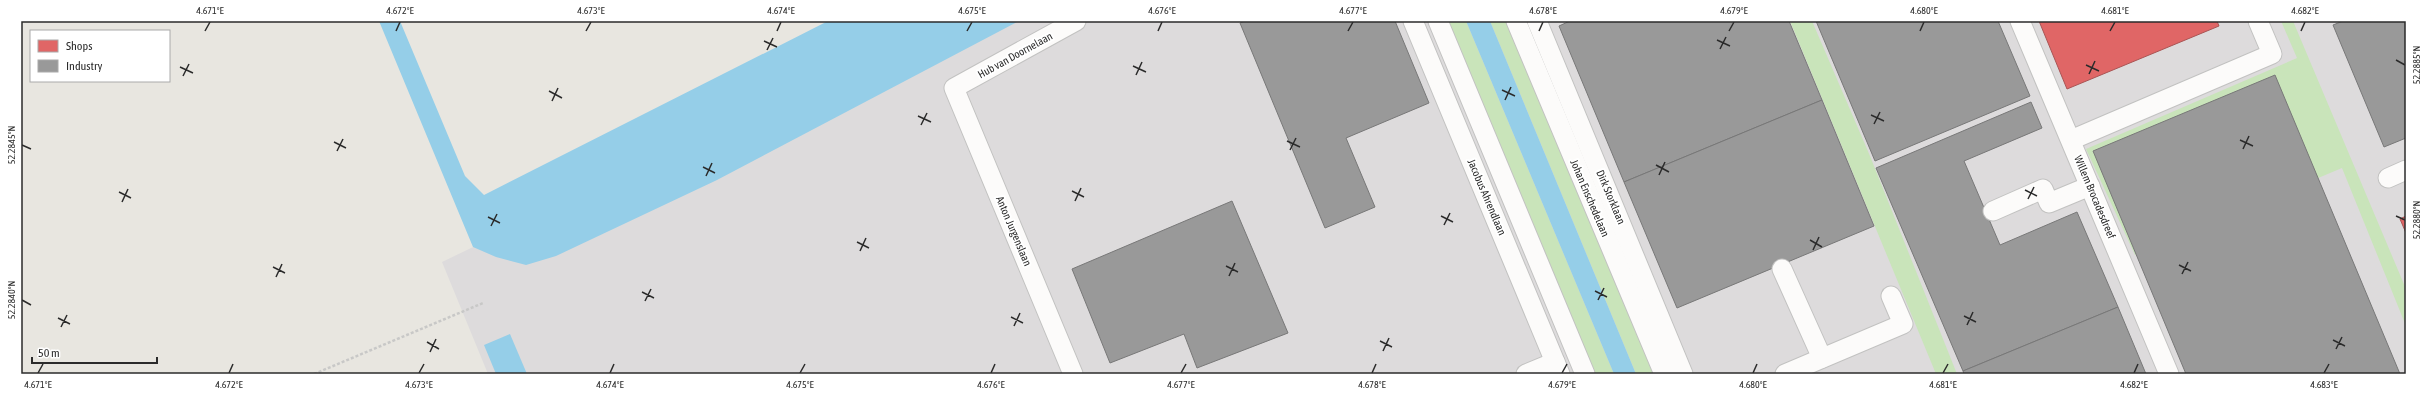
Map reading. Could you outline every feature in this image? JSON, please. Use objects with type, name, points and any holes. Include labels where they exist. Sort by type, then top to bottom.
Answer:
[{"type":"street","name":"Hub van Doornelaan","points":[[954,88],[1076,21]]},
{"type":"street","name":"Jacobus Ahrendlaan","points":[[1414,21],[1557,368]]},
{"type":"street","points":[[1438,21],[1585,374]]},
{"type":"street","name":"Johan Enschedelaan","points":[[1516,21],[1664,374]]},
{"type":"street","name":"Dirk Storklaan","points":[[1537,21],[1683,374]]},
{"type":"street","name":"Willem Brocadesdreef","points":[[2020,21],[2169,374]]},
{"type":"street","points":[[2070,140],[2272,54],[2258,21]]},
{"type":"street","name":"Anton Jurgenslaan","points":[[954,88],[1073,374]]},
{"type":"street","points":[[2388,178],[2406,170]]},
{"type":"street","points":[[1993,211],[2043,189],[2049,203],[2090,186]]},
{"type":"street","points":[[1782,269],[1822,358]]},
{"type":"street","points":[[1785,374],[1903,324],[1891,296]]},
{"type":"street","points":[[1526,374],[1557,368]]},
{"type":"path","points":[[314,374],[483,303]]},
{"type":"shaded area","points":[[944,21],[2406,21],[2406,374],[488,374],[442,262]]},
{"type":"green space","points":[[1442,21],[1466,21],[1614,374],[1590,374]]},
{"type":"green space","points":[[1490,21],[1509,21],[1657,374],[1636,374]]},
{"type":"green space","points":[[1790,21],[1812,21],[1870,156],[1957,374],[1936,374]]},
{"type":"green space","points":[[2281,21],[2293,21],[2406,289],[2406,326],[2342,168],[2135,255],[2086,149],[2297,58]]},
{"type":"water","points":[[379,21],[400,21],[465,176],[484,195],[828,21],[1019,21],[717,180],[556,256],[526,265],[496,257],[473,247]]},
{"type":"water","points":[[1466,21],[1490,21],[1636,374],[1614,374]]},
{"type":"water","points":[[510,334],[527,374],[496,374],[484,345]]},
{"type":"building: Shops","points":[[2039,21],[2217,21],[2219,26],[2067,89]]},
{"type":"building: Shops","points":[[2406,216],[2406,233],[2400,219]]},
{"type":"building: Industry","points":[[1245,21],[1395,21],[1429,103],[1346,138],[1375,207],[1325,228],[1240,23]]},
{"type":"building: Industry","points":[[1570,21],[1789,21],[1822,100],[1624,182],[1559,26]]},
{"type":"building: Industry","points":[[1816,21],[1998,21],[2030,96],[1875,161]]},
{"type":"building: Industry","points":[[2343,21],[2406,21],[2406,138],[2384,147],[2333,25]]},
{"type":"building: Industry","points":[[2275,75],[2400,374],[2186,374],[2093,151]]},
{"type":"building: Industry","points":[[1822,100],[1874,226],[1677,308],[1624,182]]},
{"type":"building: Industry","points":[[2031,102],[2042,128],[1964,161],[2000,245],[2077,212],[2118,307],[1963,371],[1876,168]]},
{"type":"building: Industry","points":[[1232,201],[1288,333],[1197,368],[1184,334],[1110,363],[1072,269]]},
{"type":"building: Industry","points":[[2118,307],[2146,374],[1964,374],[1963,371]]}]
